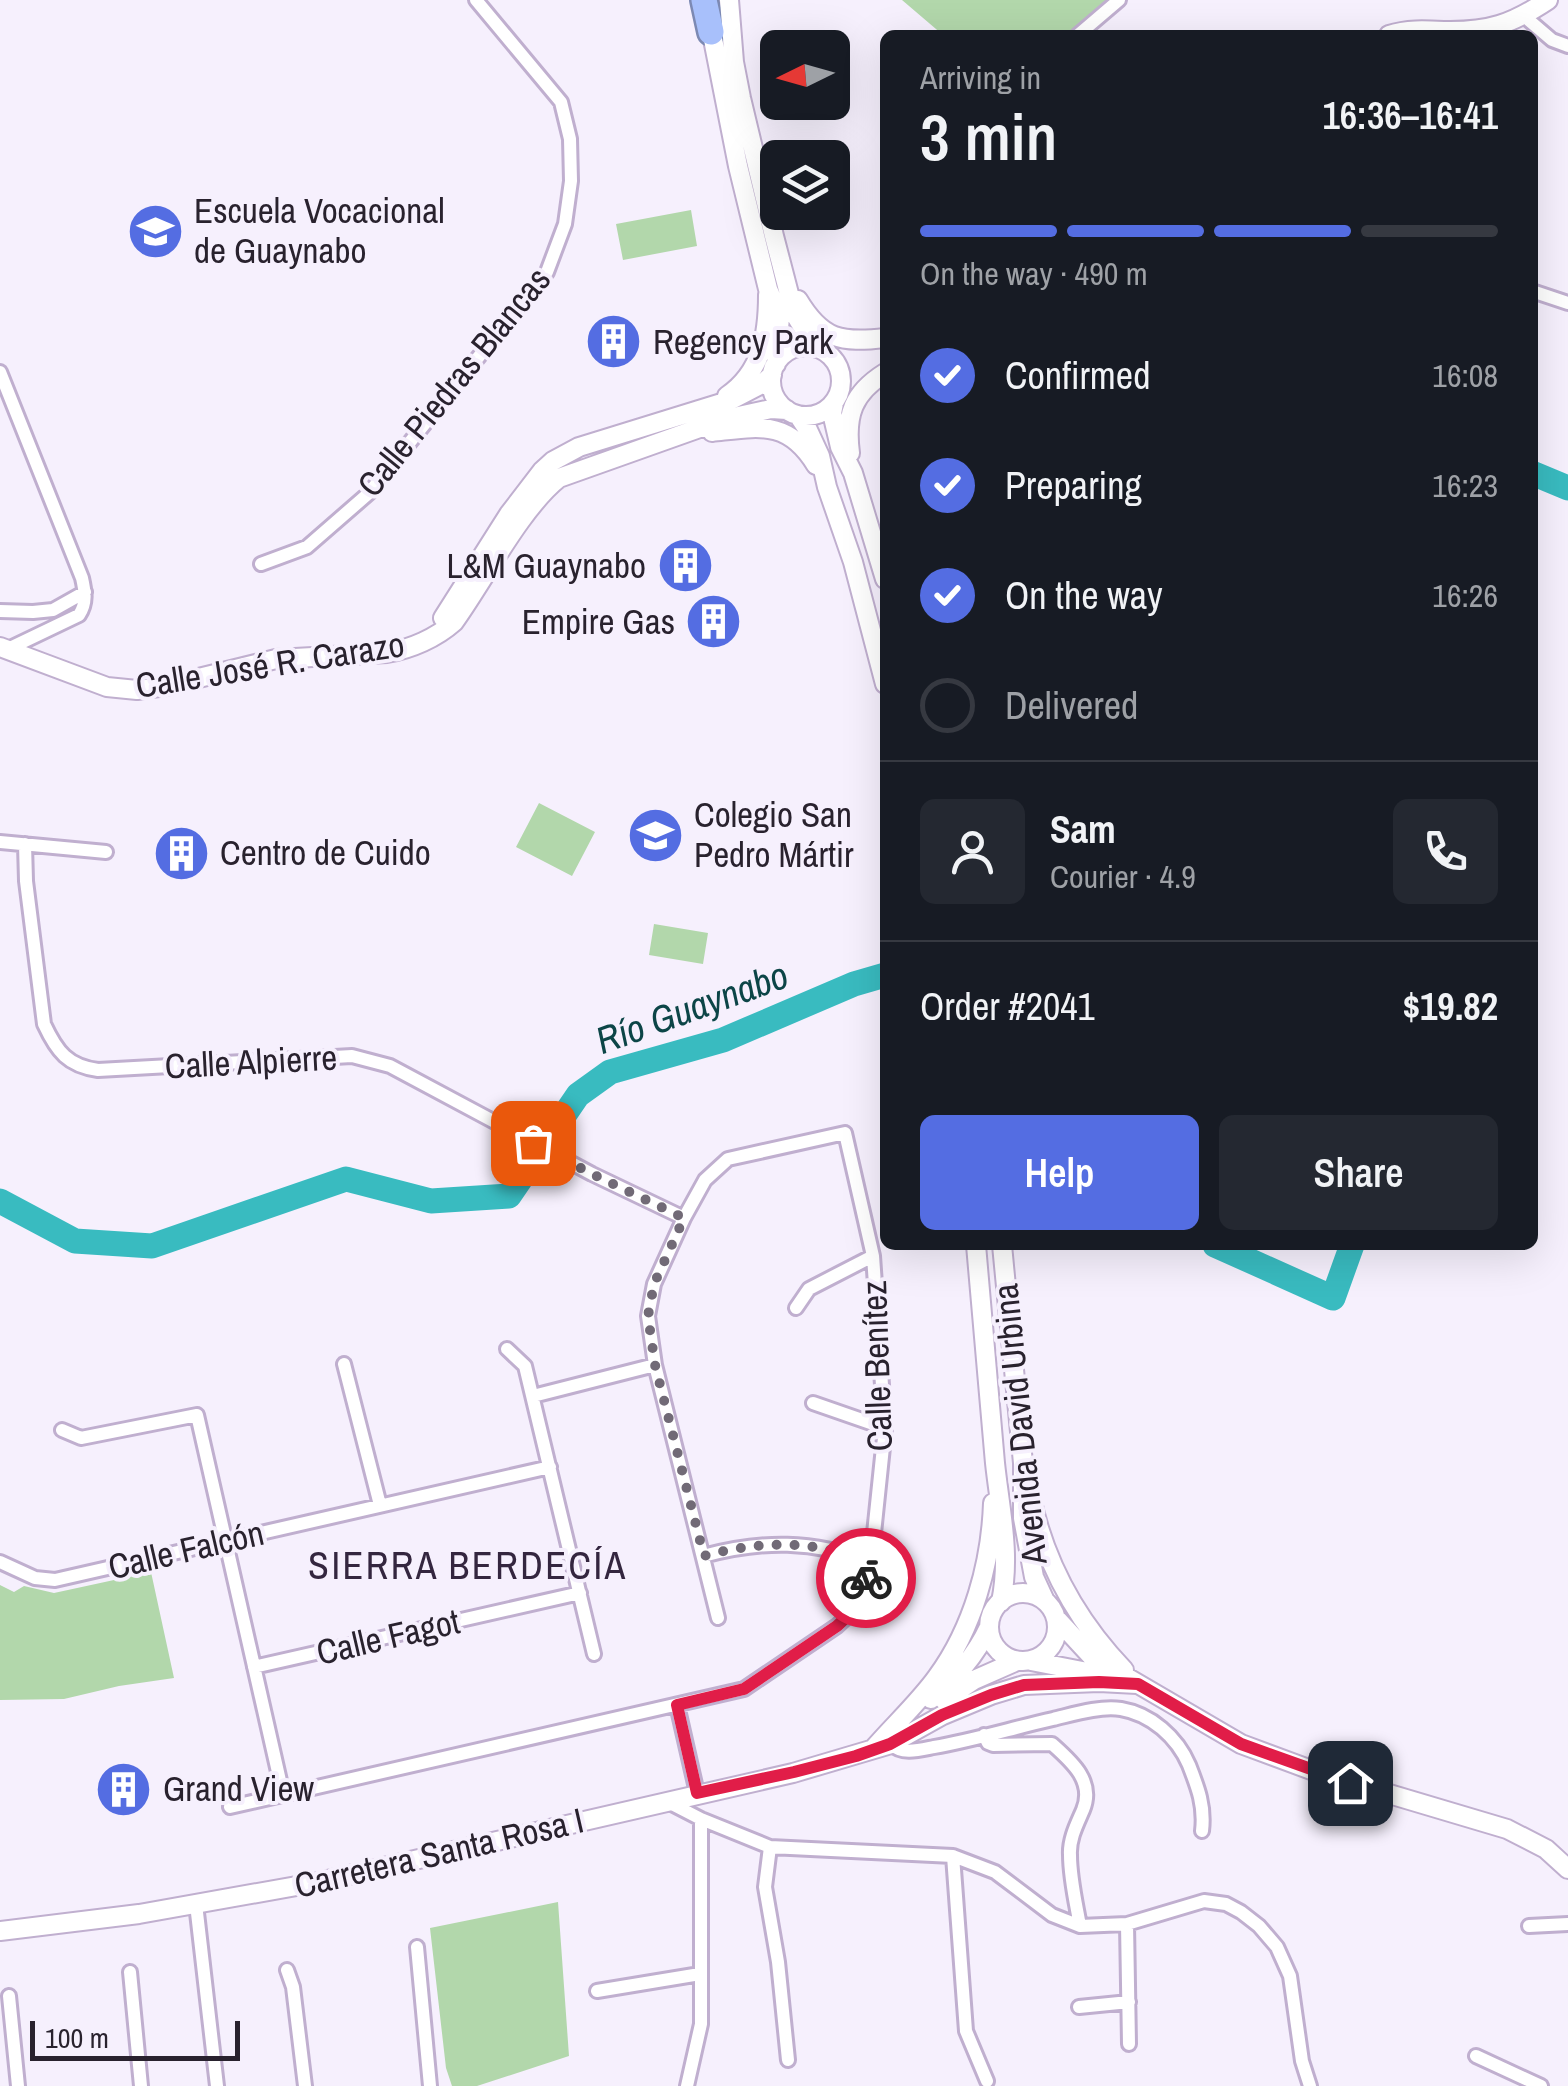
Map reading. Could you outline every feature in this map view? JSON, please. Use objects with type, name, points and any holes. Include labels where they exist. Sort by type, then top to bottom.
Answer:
[{"type":"highway","points":[[707,0],[711,32]]},
{"type":"street","name":"Calle Piedras Blancas","points":[[261,564],[307,547],[369,493],[547,272],[565,224],[571,181],[570,139],[561,102],[476,0]]},
{"type":"street","points":[[729,0],[741,98],[794,313],[837,365],[841,376],[834,424],[880,563]]},
{"type":"street","points":[[1084,30],[1119,0]]},
{"type":"street","points":[[1420,30],[1503,26],[1548,0]]},
{"type":"street","points":[[1524,16],[1552,40],[1568,46]]},
{"type":"street","points":[[711,32],[738,166],[780,324],[772,386],[776,398],[808,430],[820,456],[880,665]]},
{"type":"street","points":[[784,273],[800,304],[826,333],[837,339],[880,341]]},
{"type":"street","points":[[712,406],[739,388],[756,363],[767,328],[768,290]]},
{"type":"street","points":[[1538,294],[1568,303]]},
{"type":"street","points":[[774,369],[783,355],[804,346],[850,352],[880,343]]},
{"type":"street","points":[[792,413],[820,414],[837,395],[880,368]]},
{"type":"street","name":"Calle José R. Carazo","points":[[426,639],[446,615],[509,514],[553,461],[579,448],[748,392],[762,384],[774,369]]},
{"type":"street","points":[[0,372],[85,592],[79,616],[4,648]]},
{"type":"street","points":[[852,473],[848,433],[854,404],[880,376]]},
{"type":"street","name":"Calle José R. Carazo","points":[[4,648],[107,688],[137,690],[276,659],[404,650],[454,622],[521,521],[559,478],[725,419],[757,412],[792,413]]},
{"type":"street","points":[[682,435],[752,428],[782,431],[809,454],[827,487]]},
{"type":"street","points":[[0,611],[53,610],[85,592]]},
{"type":"street","points":[[0,842],[106,852]]},
{"type":"street","name":"Calle Alpierre","points":[[25,844],[44,1024],[53,1043],[77,1067],[98,1070],[352,1056],[390,1066],[592,1174],[684,1218]]},
{"type":"street","name":"Calle Benítez","points":[[230,1807],[744,1689],[853,1611],[870,1562],[885,1428],[873,1256],[845,1132],[728,1159],[705,1180],[684,1218]]},
{"type":"street","points":[[684,1218],[654,1284],[648,1316],[655,1365],[718,1618]]},
{"type":"street","name":"Avenida David Urbina","points":[[976,1250],[1006,1558],[1000,1602]]},
{"type":"street","name":"Avenida David Urbina","points":[[1002,1250],[1023,1463],[1023,1518],[1034,1577],[1045,1601]]},
{"type":"street","points":[[796,1308],[808,1289],[873,1256]]},
{"type":"street","points":[[507,1349],[526,1366],[594,1654]]},
{"type":"street","points":[[344,1364],[380,1505]]},
{"type":"street","points":[[533,1396],[655,1365]]},
{"type":"street","points":[[813,1403],[885,1428]]},
{"type":"street","points":[[62,1430],[81,1438],[196,1415],[283,1794]]},
{"type":"street","points":[[1023,1463],[1054,1572],[1088,1628],[1138,1684]]},
{"type":"street","name":"Calle Falcón","points":[[0,1562],[35,1578],[56,1580],[550,1467]]},
{"type":"street","points":[[995,1467],[983,1576],[962,1633],[936,1679],[882,1746],[913,1750],[1096,1710],[1123,1710],[1140,1715],[1170,1734],[1182,1750],[1202,1801],[1202,1831]]},
{"type":"street","points":[[704,1556],[776,1543],[843,1552],[870,1562]]},
{"type":"street","name":"Calle Fagot","points":[[254,1668],[580,1592]]},
{"type":"street","points":[[1020,1593],[1033,1594],[1045,1601],[1092,1657],[1138,1684],[1004,1656],[995,1646],[989,1626],[992,1613],[1000,1602],[1020,1593]]},
{"type":"street","points":[[1024,1661],[1043,1655],[1053,1645],[1056,1618]]},
{"type":"street","name":"Carretera Santa Rosa I","points":[[882,1746],[959,1675],[989,1626]]},
{"type":"street","name":"Carretera Santa Rosa I","points":[[882,1746],[974,1680],[1024,1661]]},
{"type":"street","name":"Carretera Santa Rosa I","points":[[0,1930],[138,1914],[319,1882],[856,1756],[942,1715],[1024,1685],[1099,1682],[1138,1684],[1241,1744],[1339,1779],[1506,1829],[1546,1849],[1568,1868]]},
{"type":"street","points":[[677,1705],[697,1793]]},
{"type":"street","points":[[984,1736],[993,1745],[1052,1744],[1077,1766],[1086,1794],[1069,1852],[1080,1926]]},
{"type":"street","points":[[665,1800],[770,1847],[954,1856],[995,1872],[1052,1915],[1080,1926],[1127,1924],[1204,1901],[1226,1904],[1259,1926],[1277,1947],[1290,1976],[1302,2060],[1310,2086]]},
{"type":"street","points":[[687,2086],[701,2024],[701,1819]]},
{"type":"street","points":[[770,1847],[765,1887],[778,1962],[788,2060]]},
{"type":"street","points":[[954,1856],[966,2031],[987,2081]]},
{"type":"street","points":[[196,1904],[217,2086]]},
{"type":"street","points":[[1127,1924],[1129,2044]]},
{"type":"street","points":[[1529,1926],[1568,1924]]},
{"type":"street","points":[[417,1947],[430,2086]]},
{"type":"street","points":[[287,1970],[293,1987],[305,2086]]},
{"type":"street","points":[[130,1972],[141,2086]]},
{"type":"street","points":[[597,1992],[700,1974]]},
{"type":"street","points":[[9,1996],[18,2086]]},
{"type":"street","points":[[1079,2007],[1129,2002]]},
{"type":"street","points":[[1476,2056],[1541,2086]]},
{"type":"green space","points":[[902,0],[1109,0],[1075,30],[937,30]]},
{"type":"green space","points":[[691,210],[697,246],[623,260],[616,224]]},
{"type":"green space","points":[[539,803],[595,832],[572,876],[516,847]]},
{"type":"green space","points":[[654,924],[708,933],[703,964],[649,955]]},
{"type":"green space","points":[[151,1572],[174,1678],[64,1699],[0,1700],[0,1585],[14,1592],[24,1586],[54,1593]]},
{"type":"green space","points":[[558,1902],[569,2056],[477,2086],[452,2086],[446,2068],[430,1928]]},
{"type":"waterway","name":"Río Guaynabo","points":[[1538,476],[1568,488]]},
{"type":"waterway","name":"Río Guaynabo","points":[[0,1201],[75,1241],[152,1246],[346,1179],[431,1201],[509,1196],[578,1095],[610,1072],[723,1040],[880,976]]},
{"type":"waterway","name":"Río Guaynabo","points":[[1226,1250],[1333,1298],[1350,1250]]},
{"type":"way so far","points":[[533,1143],[684,1218],[654,1284],[648,1316],[655,1365],[704,1556],[776,1543],[843,1552],[870,1562],[866,1578]]},
{"type":"place","name":"Escuela Vocacional de Guaynabo","points":[[155,231]]},
{"type":"place","name":"Regency Park","points":[[614,342]]},
{"type":"place","name":"L&M Guaynabo","points":[[685,566]]},
{"type":"place","name":"Empire Gas","points":[[714,622]]},
{"type":"place","name":"Colegio San Pedro Mártir","points":[[655,835]]},
{"type":"place","name":"Centro de Cuido","points":[[181,853]]},
{"type":"place","name":"Grand View","points":[[124,1789]]},
{"type":"district","name":"SIERRA BERDECÍA","points":[[468,1566]]},
{"type":"route","points":[[866,1578],[853,1611],[837,1626],[744,1689],[677,1705],[697,1793],[856,1756],[890,1744],[942,1715],[1024,1685],[1099,1682],[1138,1684],[1241,1744],[1350,1783]]}]
